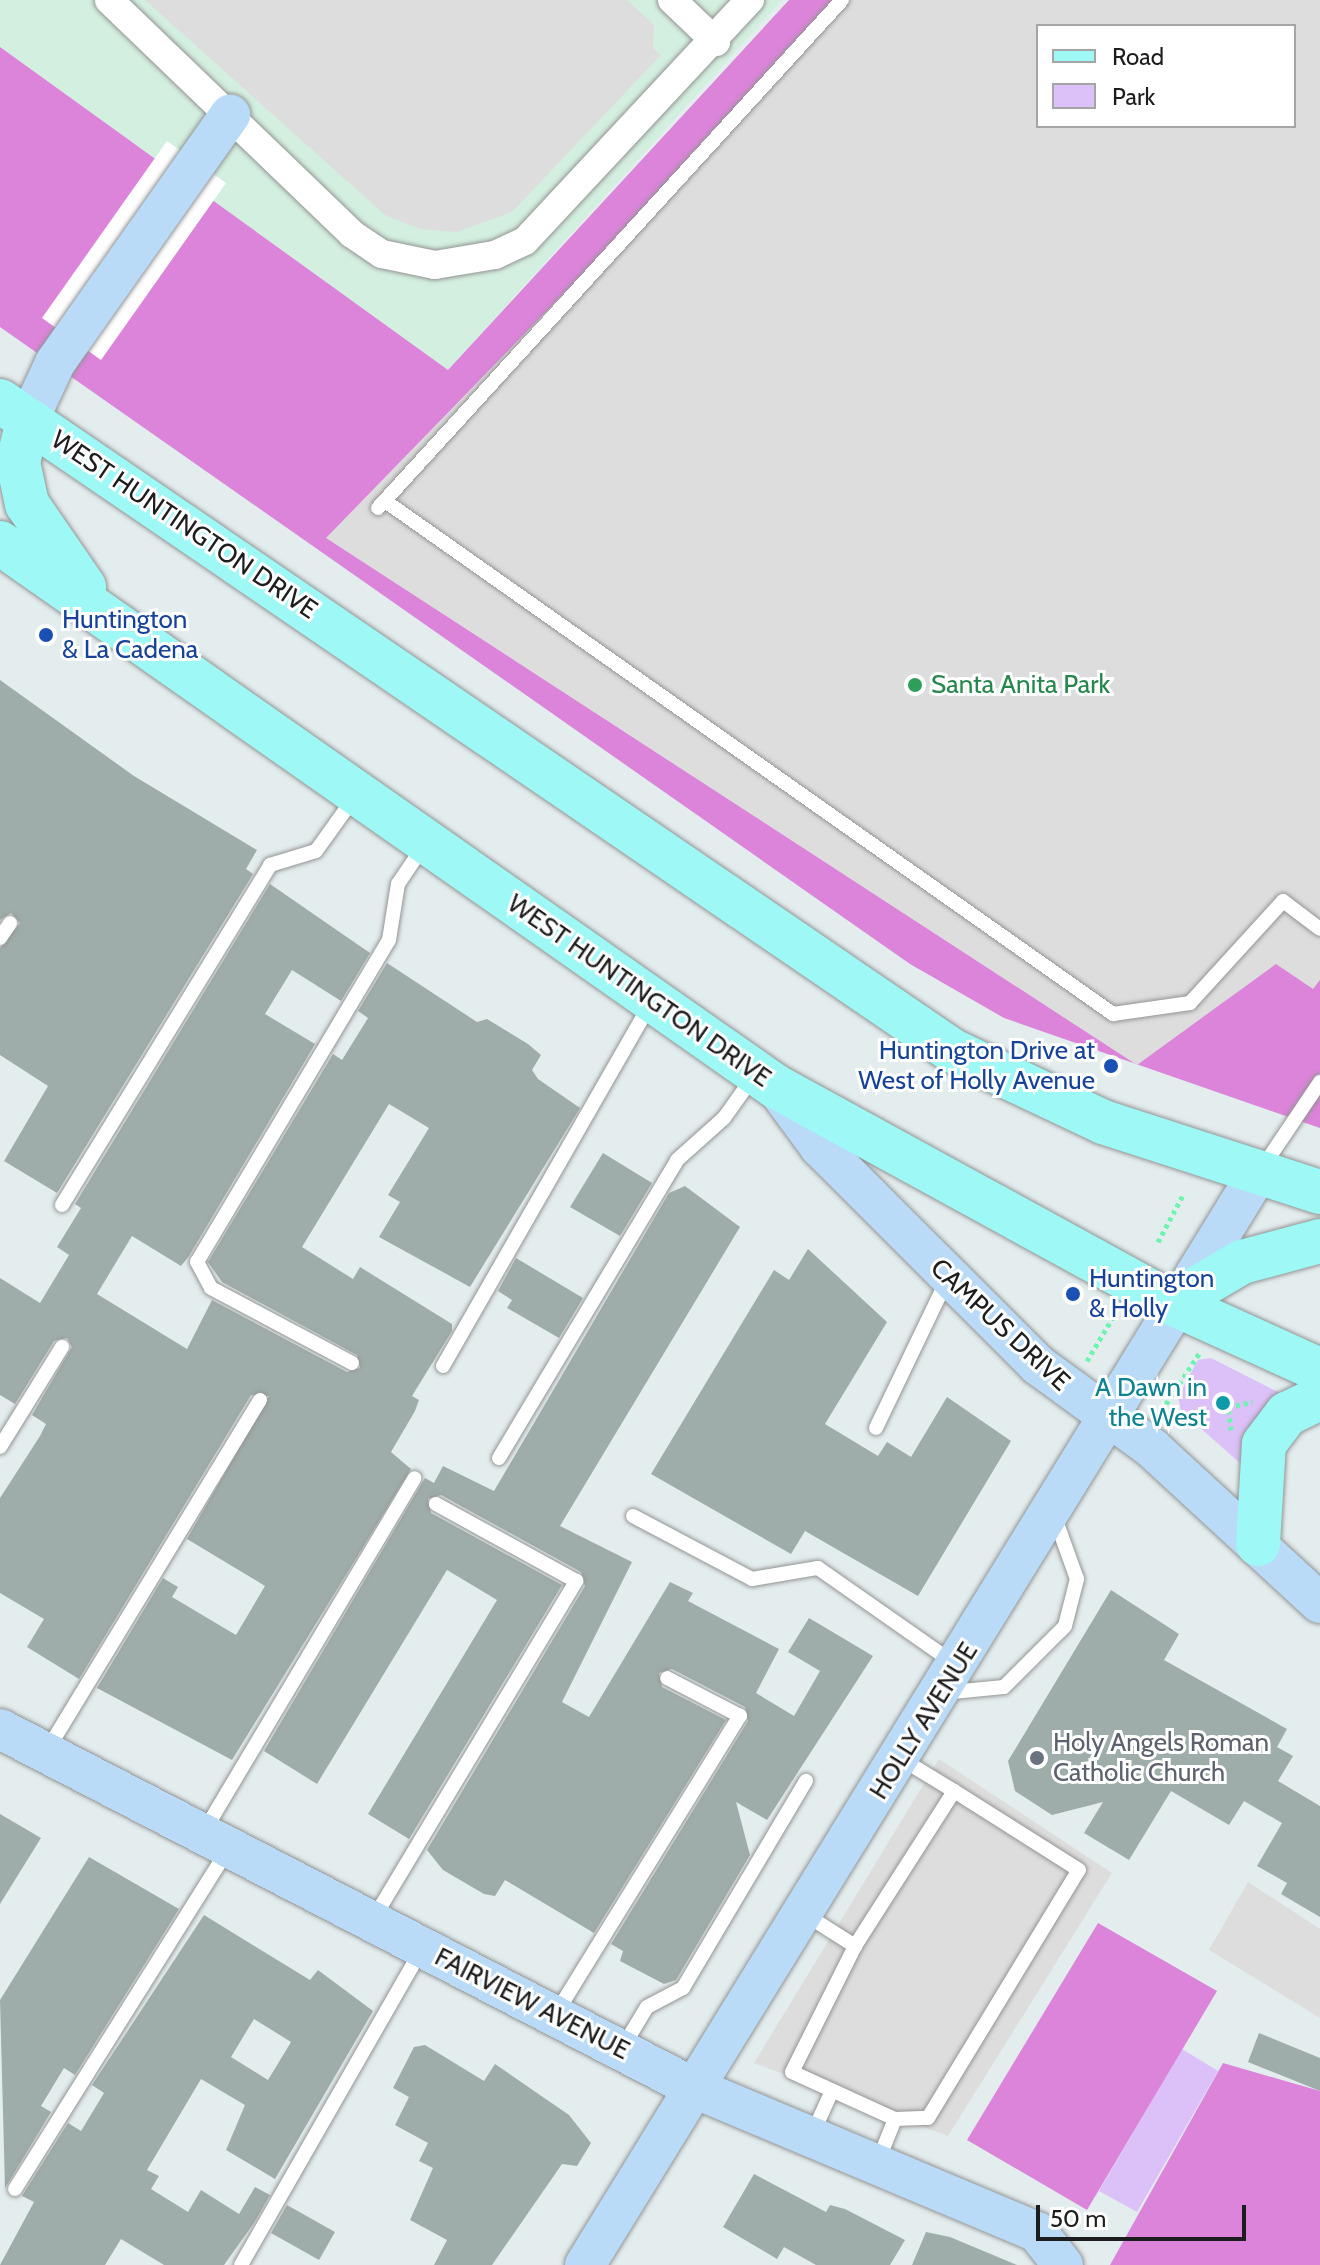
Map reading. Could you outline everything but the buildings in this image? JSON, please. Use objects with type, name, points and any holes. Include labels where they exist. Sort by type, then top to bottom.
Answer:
[{"type":"main road","points":[[9,417],[27,504],[73,577],[133,637]]},
{"type":"main road","name":"WEST HUNTINGTON DRIVE","points":[[9,417],[953,1051],[1089,1116],[1320,1192]]},
{"type":"main road","name":"WEST HUNTINGTON DRIVE","points":[[0,543],[766,1079],[1172,1303],[1320,1370]]},
{"type":"main road","points":[[1172,1303],[1242,1262],[1320,1241]]},
{"type":"main road","points":[[1258,1544],[1264,1444],[1287,1414],[1320,1398]]},
{"type":"street","points":[[109,0],[382,254],[464,263],[515,245],[542,225],[716,42],[750,0]]},
{"type":"street","points":[[672,0],[716,42]]},
{"type":"street","points":[[9,417],[72,339],[230,115]]},
{"type":"street","name":"CAMPUS DRIVE","points":[[766,1079],[820,1147],[1038,1365],[1153,1449],[1320,1603]]},
{"type":"street","name":"HOLLY AVENUE","points":[[585,2265],[692,2087],[950,1680],[1172,1303],[1258,1173]]},
{"type":"street","name":"FAIRVIEW AVENUE","points":[[1,1731],[692,2087],[1037,2232],[1063,2265]]},
{"type":"lane","points":[[842,0],[381,505],[1113,1014],[1190,1003],[1283,901],[1320,929]]},
{"type":"lane","points":[[62,1205],[270,865],[316,851],[356,794]]},
{"type":"lane","points":[[352,1363],[211,1288],[197,1262],[389,940],[398,884],[426,843]]},
{"type":"lane","points":[[0,938],[10,923]]},
{"type":"lane","points":[[443,1366],[653,1001]]},
{"type":"lane","points":[[499,1458],[677,1160],[766,1079]]},
{"type":"lane","points":[[1258,1173],[1320,1082]]},
{"type":"lane","points":[[876,1428],[948,1278]]},
{"type":"lane","points":[[0,1447],[62,1347]]},
{"type":"lane","points":[[46,1753],[260,1400]]},
{"type":"lane","points":[[15,2189],[216,1840],[415,1478]]},
{"type":"lane","points":[[372,1921],[576,1581],[436,1504]]},
{"type":"lane","points":[[633,1516],[752,1579],[818,1568],[950,1680],[1004,1687],[1065,1626],[1077,1579],[1050,1509]]},
{"type":"lane","points":[[555,2015],[740,1716],[667,1678]]},
{"type":"lane","points":[[900,1758],[954,1791],[1079,1870],[928,2118],[895,2119],[831,2093],[792,2072],[855,1946],[954,1791]]},
{"type":"lane","points":[[621,2050],[647,2007],[683,1988],[806,1781]]},
{"type":"lane","points":[[803,1913],[855,1946]]},
{"type":"lane","points":[[241,2265],[423,1947]]},
{"type":"lane","points":[[811,2137],[831,2093]]},
{"type":"lane","points":[[877,2165],[895,2119]]},
{"type":"path","points":[[1158,1242],[1183,1195]]},
{"type":"path","points":[[1080,1373],[1119,1303]]},
{"type":"path","points":[[1166,1404],[1200,1352]]},
{"type":"shaded area","points":[[0,0],[782,0],[448,370],[0,47]]},
{"type":"shaded area","points":[[145,0],[627,0],[654,25],[653,48],[661,55],[512,212],[457,232],[420,229],[385,215]]},
{"type":"shaded area","name":"Santa Anita Park","points":[[789,0],[1320,0],[1320,1128],[1004,1018],[910,964],[0,327],[0,47],[448,370]]},
{"type":"shaded area","name":"Santa Anita Park","points":[[849,0],[1320,0],[1320,980],[1313,989],[1276,964],[1137,1065],[326,538]]},
{"type":"shaded area","points":[[939,1759],[1112,1873],[948,2136],[754,2063]]},
{"type":"shaded area","points":[[1248,1882],[1320,1929],[1320,2018],[1209,1950]]},
{"type":"shaded area","points":[[1098,1923],[1217,1991],[1087,2210],[967,2140]]},
{"type":"shaded area","points":[[1223,2063],[1320,2091],[1320,2265],[1110,2265]]},
{"type":"green space","points":[[1211,1358],[1286,1396],[1241,1464],[1181,1411],[1178,1397],[1198,1360]]},
{"type":"green space","points":[[1182,2049],[1218,2071],[1137,2212],[1099,2191]]},
{"type":"pier","points":[[167,141],[226,183],[101,360],[42,318]]},
{"type":"place","name":"Huntington & La Cadena","points":[[46,635]]},
{"type":"place","name":"Santa Anita Park","points":[[915,685]]},
{"type":"place","name":"Huntington Drive at West of Holly Avenue","points":[[1111,1066]]},
{"type":"place","name":"Huntington & Holly","points":[[1073,1294]]},
{"type":"place","name":"A Dawn in the West","points":[[1223,1403]]},
{"type":"place","name":"Holy Angels Roman Catholic Church","points":[[1037,1758]]}]
